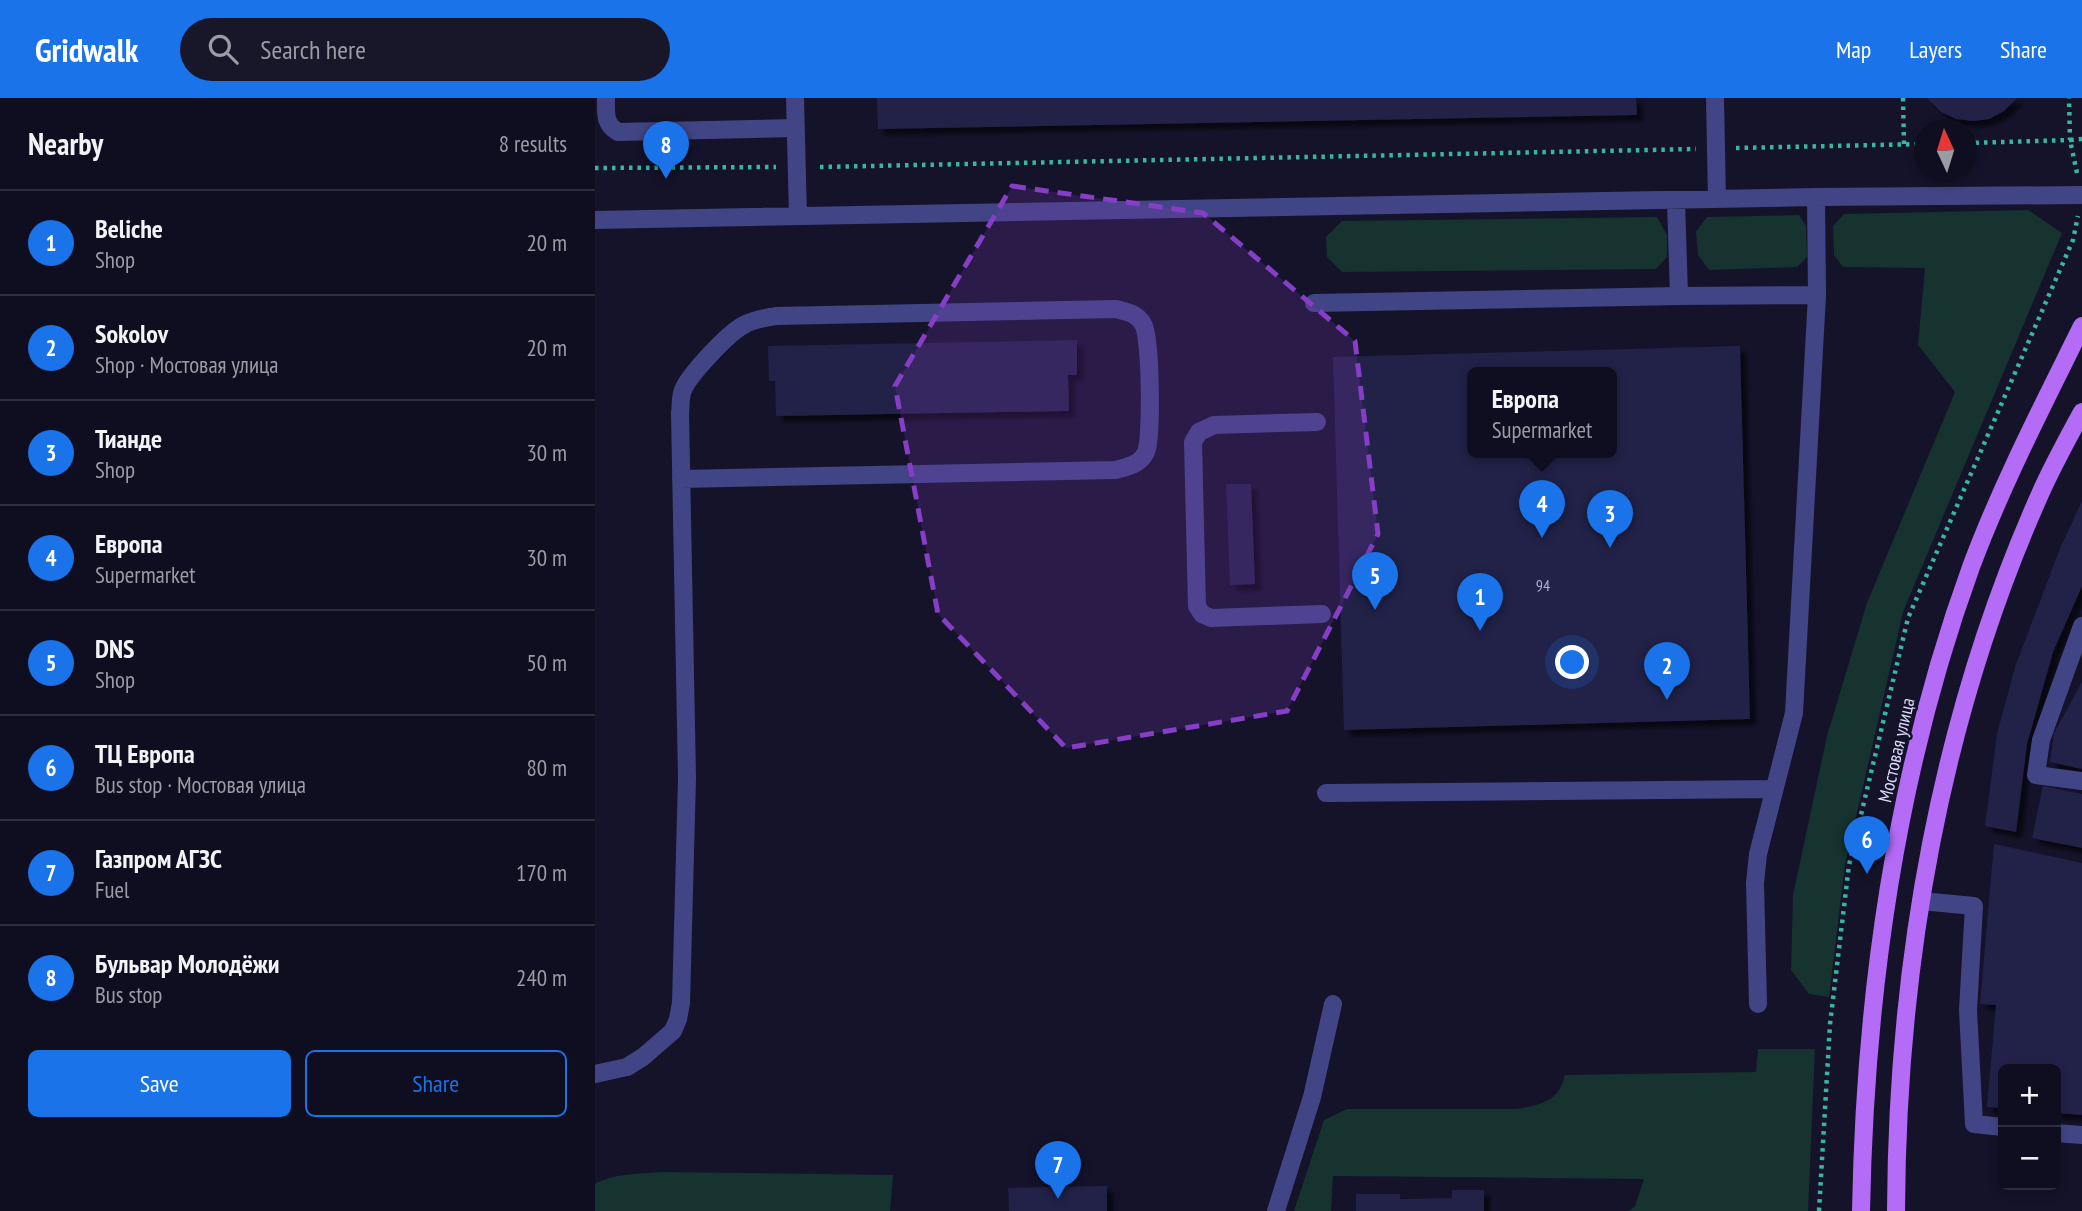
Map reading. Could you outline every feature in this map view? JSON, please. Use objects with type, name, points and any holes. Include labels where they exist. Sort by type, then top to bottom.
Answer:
[{"type":"main road","name":"Мостовая улица","points":[[1861,1211],[1868,1049],[1893,859],[1914,758],[1939,664],[1972,564],[2012,471],[2082,326]]},
{"type":"main road","points":[[1896,1211],[1905,1026],[1921,901],[1944,782],[1968,693],[2004,582],[2042,491],[2082,412]]},
{"type":"street","points":[[606,98],[606,119],[610,127],[618,132],[796,128]]},
{"type":"street","points":[[795,98],[798,216]]},
{"type":"street","points":[[1714,98],[1717,199]]},
{"type":"street","points":[[595,219],[1816,197],[2082,195]]},
{"type":"street","points":[[1758,1004],[1755,883],[1758,853],[1794,713],[1817,295],[1816,197]]},
{"type":"street","points":[[1676,200],[1679,296]]},
{"type":"street","points":[[1314,303],[1817,295]]},
{"type":"street","points":[[595,1073],[627,1067],[643,1057],[673,1031],[680,1011],[687,778],[681,479],[680,413],[683,391],[696,371],[742,325],[756,319],[776,316],[1116,309],[1133,313],[1144,325],[1150,439],[1145,455],[1133,466],[1115,470],[681,479]]},
{"type":"street","points":[[1317,422],[1213,425],[1199,432],[1193,442],[1197,606],[1202,614],[1212,618],[1322,614]]},
{"type":"street","points":[[2082,626],[2041,740],[2036,775],[2082,781]]},
{"type":"street","points":[[1326,793],[1775,789]]},
{"type":"street","points":[[1921,901],[1974,906],[1968,1010],[1974,1124],[1998,1126]]},
{"type":"street","points":[[1276,1211],[1313,1097],[1333,1004]]},
{"type":"street","points":[[2061,1133],[2082,1135]]},
{"type":"path","points":[[1903,98],[1905,144]]},
{"type":"path","points":[[1977,143],[2070,140],[2069,98]]},
{"type":"path","points":[[595,168],[797,167],[1914,144]]},
{"type":"highlighted area","points":[[1012,186],[1203,213],[1355,341],[1378,534],[1287,711],[1066,748],[938,614],[895,386]]},
{"type":"green space","points":[[2028,210],[2062,233],[1903,612],[1845,865],[1829,997],[1809,994],[1791,970],[1793,895],[1827,736],[1867,603],[1955,392],[1918,345],[1925,268],[1843,267],[1834,255],[1833,226],[1844,214]]},
{"type":"green space","points":[[1799,215],[1806,226],[1807,257],[1797,267],[1709,270],[1698,255],[1696,232],[1707,217]]},
{"type":"green space","points":[[1657,217],[1667,235],[1667,257],[1656,269],[1342,272],[1327,257],[1326,237],[1342,221]]},
{"type":"green space","points":[[1758,1049],[1815,1049],[1808,1211],[1629,1211],[1635,1206],[1644,1179],[1333,1176],[1331,1211],[1294,1211],[1324,1120],[1347,1109],[1516,1109],[1540,1104],[1553,1097],[1565,1075],[1756,1072]]},
{"type":"green space","points":[[661,1172],[893,1175],[890,1211],[595,1211],[595,1184],[618,1176]]},
{"type":"building","points":[[877,98],[1636,98],[1637,115],[878,129]]},
{"type":"building","points":[[1927,98],[2017,98],[2004,111],[1989,119],[1956,119],[1941,112]]},
{"type":"building","points":[[1077,340],[1077,375],[1068,375],[1069,411],[776,416],[775,381],[769,381],[768,346]]},
{"type":"building","points":[[1740,346],[1750,719],[1344,730],[1333,357]]},
{"type":"building","points":[[1226,484],[1251,484],[1255,584],[1230,585]]},
{"type":"building","points":[[2082,501],[2082,586],[2053,652],[2027,744],[2016,832],[1985,826],[1997,734],[2015,667],[2061,546]]},
{"type":"building","points":[[2082,682],[2082,769],[2050,762],[2054,733]]},
{"type":"building","points":[[2043,786],[2082,794],[2082,848],[2032,838]]},
{"type":"building","points":[[1994,844],[2082,863],[2082,1115],[2061,1113],[2061,1064],[1998,1064],[1998,1108],[1987,1107],[1996,1005],[1980,1004]]},
{"type":"building","points":[[1107,1186],[1107,1211],[1009,1211],[1008,1188]]},
{"type":"building","points":[[1452,1190],[1484,1190],[1484,1211],[1356,1211],[1356,1194],[1400,1194],[1400,1199],[1452,1198]]},
{"type":"place","name":"Бульвар Молодёжи","points":[[666,179]]},
{"type":"place","name":"Европа","points":[[1542,538]]},
{"type":"place","name":"Тианде","points":[[1610,548]]},
{"type":"place","name":"DNS","points":[[1375,610]]},
{"type":"place","name":"Beliche","points":[[1480,631]]},
{"type":"place","name":"Sokolov","points":[[1667,700]]},
{"type":"place","name":"ТЦ Европа","points":[[1867,874]]},
{"type":"place","name":"Газпром АГЗС","points":[[1058,1199]]}]
